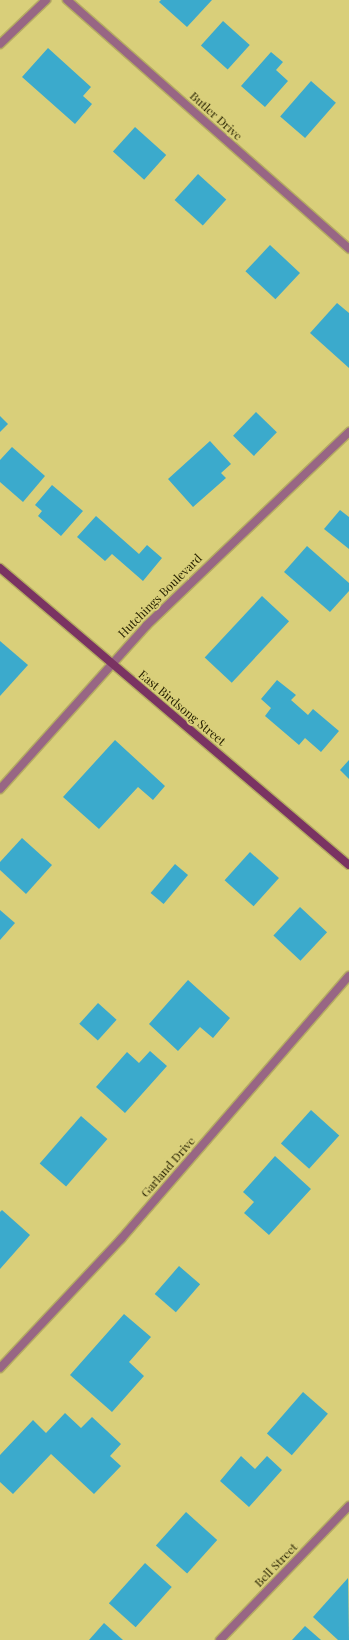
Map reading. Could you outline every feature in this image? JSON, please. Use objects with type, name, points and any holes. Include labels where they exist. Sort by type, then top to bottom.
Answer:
[{"type":"street","points":[[0,44],[46,0]]},
{"type":"street","name":"Butler Drive","points":[[68,0],[349,249]]},
{"type":"street","name":"Hutchings Boulevard","points":[[0,790],[111,663],[168,603],[349,432]]},
{"type":"street","name":"East Birdsong Street","points":[[0,568],[349,865]]},
{"type":"street","name":"Garland Drive","points":[[0,1368],[121,1239],[349,976]]},
{"type":"street","name":"Bell Street","points":[[220,1640],[349,1506]]},
{"type":"building","points":[[161,0],[212,0],[187,27],[159,2]]},
{"type":"building","points":[[223,21],[250,45],[228,70],[201,46]]},
{"type":"building","points":[[48,48],[91,87],[83,96],[92,104],[75,124],[22,77]]},
{"type":"building","points":[[271,52],[283,62],[276,70],[288,81],[265,107],[241,86]]},
{"type":"building","points":[[311,81],[336,103],[305,138],[280,116]]},
{"type":"building","points":[[135,127],[166,155],[144,180],[113,152]]},
{"type":"building","points":[[198,174],[226,199],[203,225],[175,200]]},
{"type":"building","points":[[270,245],[300,273],[275,299],[245,271]]},
{"type":"building","points":[[337,303],[349,313],[349,368],[310,333]]},
{"type":"building","points":[[256,412],[277,432],[254,456],[233,436]]},
{"type":"building","points":[[0,416],[8,424],[0,432]]},
{"type":"building","points":[[210,441],[231,464],[221,473],[226,478],[193,507],[168,479]]},
{"type":"building","points":[[12,447],[45,476],[23,502],[0,482],[0,460]]},
{"type":"building","points":[[52,485],[83,511],[61,536],[38,516],[42,511],[35,505]]},
{"type":"building","points":[[340,510],[349,517],[349,549],[324,529]]},
{"type":"building","points":[[96,516],[139,554],[147,545],[162,558],[143,581],[112,554],[105,561],[77,537]]},
{"type":"building","points":[[307,546],[349,583],[349,591],[330,612],[284,572]]},
{"type":"building","points":[[262,596],[289,621],[232,683],[205,657]]},
{"type":"building","points":[[0,641],[28,665],[0,696]]},
{"type":"building","points":[[277,680],[296,695],[291,700],[308,715],[313,709],[339,731],[321,752],[305,738],[299,745],[265,716],[271,708],[261,699]]},
{"type":"building","points":[[115,740],[165,786],[153,800],[138,787],[99,829],[63,797]]},
{"type":"building","points":[[349,760],[349,779],[340,770]]},
{"type":"building","points":[[22,838],[52,865],[26,894],[0,870],[0,862]]},
{"type":"building","points":[[250,852],[279,878],[254,906],[225,880]]},
{"type":"building","points":[[175,864],[188,875],[164,904],[151,893]]},
{"type":"building","points":[[300,907],[327,932],[300,961],[273,936]]},
{"type":"building","points":[[0,910],[15,923],[0,940]]},
{"type":"building","points":[[188,980],[230,1018],[213,1038],[200,1027],[178,1051],[149,1024]]},
{"type":"building","points":[[98,1003],[117,1020],[98,1041],[79,1024]]},
{"type":"building","points":[[150,1051],[167,1066],[125,1113],[96,1087],[127,1052],[139,1063]]},
{"type":"building","points":[[311,1110],[339,1135],[309,1169],[281,1143]]},
{"type":"building","points":[[81,1116],[107,1139],[66,1187],[40,1164]]},
{"type":"building","points":[[275,1156],[311,1189],[269,1235],[244,1213],[254,1202],[243,1192]]},
{"type":"building","points":[[2,1210],[30,1235],[0,1269],[0,1212]]},
{"type":"building","points":[[179,1266],[200,1284],[176,1312],[155,1294]]},
{"type":"building","points":[[124,1314],[151,1337],[129,1362],[144,1376],[112,1412],[70,1375]]},
{"type":"building","points":[[303,1392],[328,1414],[292,1455],[267,1434]]},
{"type":"building","points":[[65,1413],[81,1428],[92,1417],[121,1444],[110,1456],[121,1466],[94,1494],[51,1454],[13,1494],[0,1482],[0,1455],[33,1420],[46,1433]]},
{"type":"building","points":[[241,1456],[255,1469],[267,1456],[282,1470],[249,1507],[220,1481]]},
{"type":"building","points":[[186,1512],[217,1540],[187,1574],[156,1545]]},
{"type":"building","points":[[145,1563],[172,1587],[136,1627],[109,1603]]},
{"type":"building","points":[[348,1578],[349,1640],[338,1640],[313,1617]]},
{"type":"building","points":[[104,1623],[123,1640],[89,1640]]},
{"type":"building","points":[[305,1626],[321,1640],[292,1640]]}]
